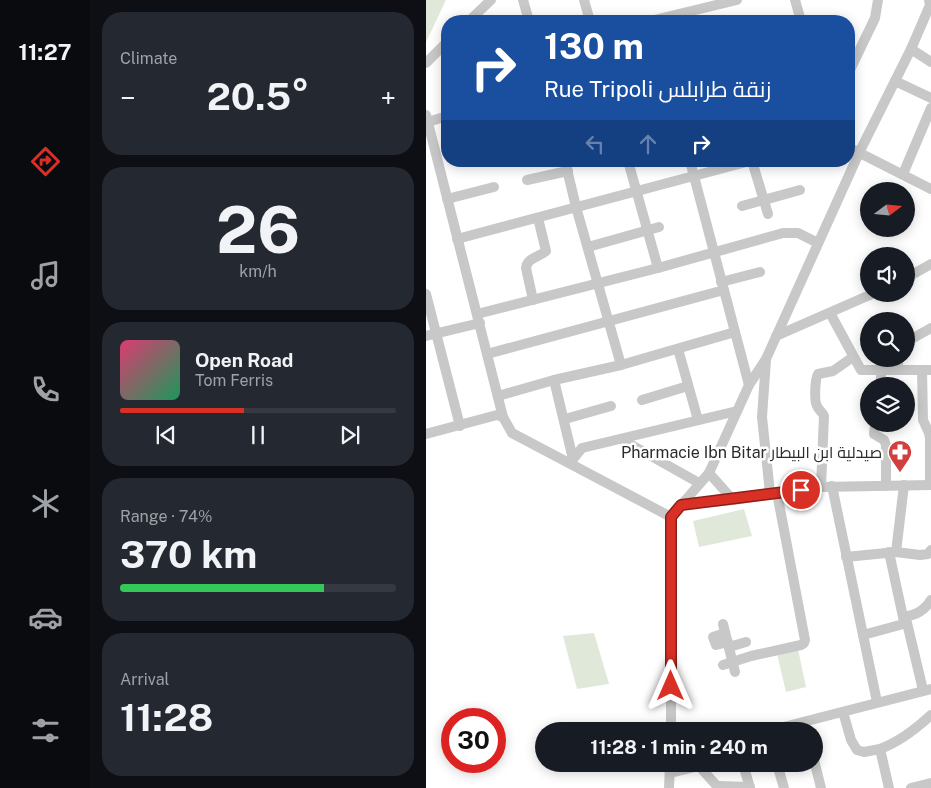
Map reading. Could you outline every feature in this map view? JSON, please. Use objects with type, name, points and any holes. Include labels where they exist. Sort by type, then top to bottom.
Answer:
[{"type":"street","points":[[475,15],[491,0]]},
{"type":"street","points":[[523,0],[527,15]]},
{"type":"street","points":[[584,0],[588,15]]},
{"type":"street","points":[[673,15],[737,0]]},
{"type":"street","points":[[795,0],[799,15]]},
{"type":"street","points":[[855,59],[875,18],[878,0]]},
{"type":"street","points":[[855,162],[911,49],[930,5],[929,0]]},
{"type":"street","points":[[426,62],[441,48]]},
{"type":"street","points":[[911,49],[931,62]]},
{"type":"street","points":[[895,81],[931,98]]},
{"type":"street","points":[[903,174],[931,108]]},
{"type":"street","points":[[441,117],[427,119],[441,156]]},
{"type":"street","points":[[855,151],[931,189]]},
{"type":"street","points":[[444,167],[447,199],[457,239],[479,318],[503,417],[512,433],[572,461],[671,517]]},
{"type":"street","points":[[527,180],[564,167]]},
{"type":"street","points":[[567,167],[576,207],[621,365]]},
{"type":"street","points":[[630,167],[658,268]]},
{"type":"street","points":[[692,167],[749,385]]},
{"type":"street","points":[[457,239],[730,167]]},
{"type":"street","points":[[753,167],[768,214]]},
{"type":"street","points":[[671,722],[671,517],[708,473],[749,385],[766,359],[853,167]]},
{"type":"street","points":[[447,199],[494,187]]},
{"type":"street","points":[[742,206],[800,190]]},
{"type":"street","points":[[533,300],[526,264],[546,251],[538,218]]},
{"type":"street","points":[[588,247],[659,227]]},
{"type":"street","points":[[426,336],[437,334],[533,300],[787,232],[798,234],[818,243]]},
{"type":"street","points":[[915,273],[931,264]]},
{"type":"street","points":[[487,354],[608,322],[723,286],[760,272]]},
{"type":"street","points":[[426,294],[460,426]]},
{"type":"street","points":[[776,336],[860,299]]},
{"type":"street","points":[[681,505],[733,500],[832,486],[930,485],[930,438],[923,420],[926,370],[861,370],[830,313]]},
{"type":"street","points":[[915,337],[931,328]]},
{"type":"street","points":[[498,396],[554,380],[621,365],[735,332]]},
{"type":"street","points":[[678,349],[698,420]]},
{"type":"street","points":[[821,487],[824,416],[816,405],[816,378],[818,374],[833,371],[853,356]]},
{"type":"street","points":[[746,642],[726,636],[730,666],[801,645],[805,640],[773,493],[762,418],[766,359]]},
{"type":"street","points":[[881,371],[881,377]]},
{"type":"street","points":[[554,380],[565,419],[572,461]]},
{"type":"street","points":[[642,400],[688,386]]},
{"type":"street","points":[[565,419],[611,406]]},
{"type":"street","points":[[572,461],[582,448],[737,411]]},
{"type":"street","points":[[426,434],[497,415],[503,417]]},
{"type":"street","points":[[874,432],[874,434],[884,440],[886,444],[886,486]]},
{"type":"street","points":[[621,439],[700,484]]},
{"type":"street","points":[[708,473],[733,500]]},
{"type":"street","points":[[818,722],[877,702],[928,690],[905,620],[892,552],[904,485]]},
{"type":"street","points":[[832,486],[877,702]]},
{"type":"street","points":[[846,557],[892,552],[920,555],[928,554],[931,550]]},
{"type":"street","points":[[863,635],[916,615],[931,600]]},
{"type":"street","points":[[843,712],[851,740],[857,750],[864,752],[889,746],[910,733],[931,715]]},
{"type":"street","points":[[880,749],[889,788]]},
{"type":"street","points":[[669,788],[670,772]]},
{"type":"street","points":[[705,772],[717,787],[750,788],[745,772]]},
{"type":"street","points":[[779,772],[784,788]]},
{"type":"street","points":[[817,772],[821,788]]},
{"type":"street","points":[[911,788],[931,783]]},
{"type":"shaded area","points":[[426,0],[446,0],[426,42]]},
{"type":"shaded area","points":[[744,509],[752,536],[699,547],[693,521]]},
{"type":"shaded area","points":[[594,633],[609,684],[577,689],[563,636]]},
{"type":"shaded area","points":[[798,649],[806,687],[786,692],[777,654]]},
{"type":"place","name":"Pharmacie Ibn Bitar صيدلية ابن البيطار","points":[[900,473]]},
{"type":"route","points":[[671,686],[671,517],[681,505],[801,490]]}]
